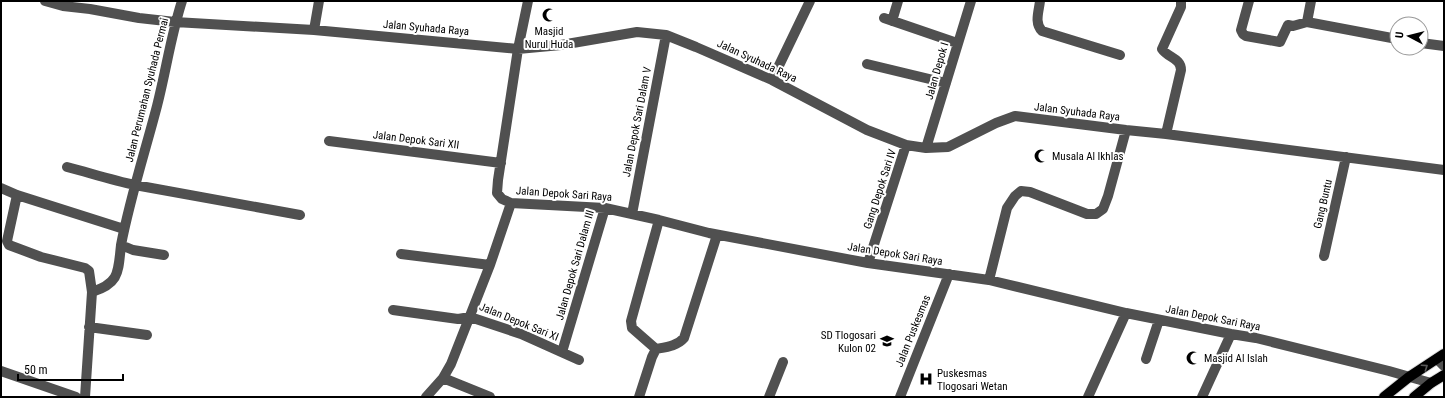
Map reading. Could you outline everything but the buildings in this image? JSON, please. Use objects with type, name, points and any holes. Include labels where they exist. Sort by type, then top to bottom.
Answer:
[{"type":"main road","points":[[1384,397],[1409,377],[1442,359]]},
{"type":"main road","points":[[1414,397],[1431,383],[1444,375]]},
{"type":"street","name":"Jalan Syuhada Raya","points":[[44,1],[63,6],[175,22],[314,30],[518,49],[561,45],[637,32],[666,35],[772,80],[867,130],[906,145],[926,148],[948,147],[996,123],[1015,116],[1444,170]]},
{"type":"street","name":"Jalan Perumahan Syuhada Permai","points":[[92,292],[102,289],[114,280],[118,270],[124,229],[158,104],[175,22],[182,1]]},
{"type":"street","points":[[314,30],[319,1]]},
{"type":"street","name":"Jalan Depok Sari Raya","points":[[528,1],[518,49],[497,193],[502,199],[511,203],[605,208],[717,235],[868,262],[989,280],[1126,313],[1256,338],[1431,383]]},
{"type":"street","points":[[772,80],[810,1]]},
{"type":"street","points":[[898,1],[888,20],[957,43]]},
{"type":"street","name":"Jalan Depok I","points":[[926,148],[970,1]]},
{"type":"street","points":[[1040,1],[1037,22],[1038,27],[1042,31],[1120,55]]},
{"type":"street","points":[[1166,134],[1182,70],[1179,61],[1164,52],[1162,49],[1180,7],[1180,1]]},
{"type":"street","points":[[1249,1],[1241,30],[1242,34],[1246,36],[1280,42],[1288,25],[1293,26],[1307,22],[1389,37]]},
{"type":"street","points":[[1307,22],[1311,1]]},
{"type":"street","name":"Jalan Depok Sari Dalam V","points":[[632,214],[666,35]]},
{"type":"street","points":[[1429,44],[1444,46]]},
{"type":"street","points":[[868,64],[946,83]]},
{"type":"street","points":[[989,280],[1007,208],[1015,196],[1021,191],[1030,192],[1087,214],[1096,214],[1103,209],[1108,196],[1126,130]]},
{"type":"street","name":"Jalan Depok Sari XII","points":[[329,141],[501,163]]},
{"type":"street","name":"Gang Depok Sari IV","points":[[868,262],[906,145]]},
{"type":"street","name":"Gang Buntu","points":[[1324,256],[1346,157]]},
{"type":"street","points":[[67,167],[135,185],[300,214]]},
{"type":"street","points":[[1,188],[17,195],[124,229]]},
{"type":"street","points":[[17,195],[6,241],[9,245],[41,257],[88,269],[92,292],[85,397]]},
{"type":"street","name":"Jalan Depok Sari XI","points":[[511,203],[490,265],[470,317],[521,334],[580,360]]},
{"type":"street","name":"Jalan Depok Sari Dalam III","points":[[562,352],[605,208]]},
{"type":"street","points":[[656,349],[632,328],[631,320],[659,220]]},
{"type":"street","points":[[656,349],[668,347],[681,342],[684,338],[717,235]]},
{"type":"street","points":[[121,245],[133,250],[164,255]]},
{"type":"street","points":[[401,254],[490,265]]},
{"type":"street","name":"Jalan Puskesmas","points":[[900,397],[948,274]]},
{"type":"street","points":[[393,310],[458,319],[470,317]]},
{"type":"street","points":[[1088,397],[1126,313]]},
{"type":"street","points":[[426,397],[443,378],[451,364],[470,317]]},
{"type":"street","points":[[1146,359],[1159,320]]},
{"type":"street","points":[[89,327],[147,335]]},
{"type":"street","points":[[1202,397],[1231,334]]},
{"type":"street","points":[[639,397],[656,349]]},
{"type":"street","points":[[769,397],[783,362]]},
{"type":"street","points":[[1,371],[76,397]]},
{"type":"street","points":[[443,378],[490,397]]},
{"type":"place","name":"Masjid Nurul Huda","points":[[549,15]]},
{"type":"place","name":"Musala Al Ikhlas","points":[[1041,156]]},
{"type":"place","name":"SD Tlogosari Kulon 02","points":[[887,341]]},
{"type":"place","name":"Masjid Al Islah","points":[[1193,358]]},
{"type":"place","name":"Puskesmas Tlogosari Wetan","points":[[926,379]]}]
